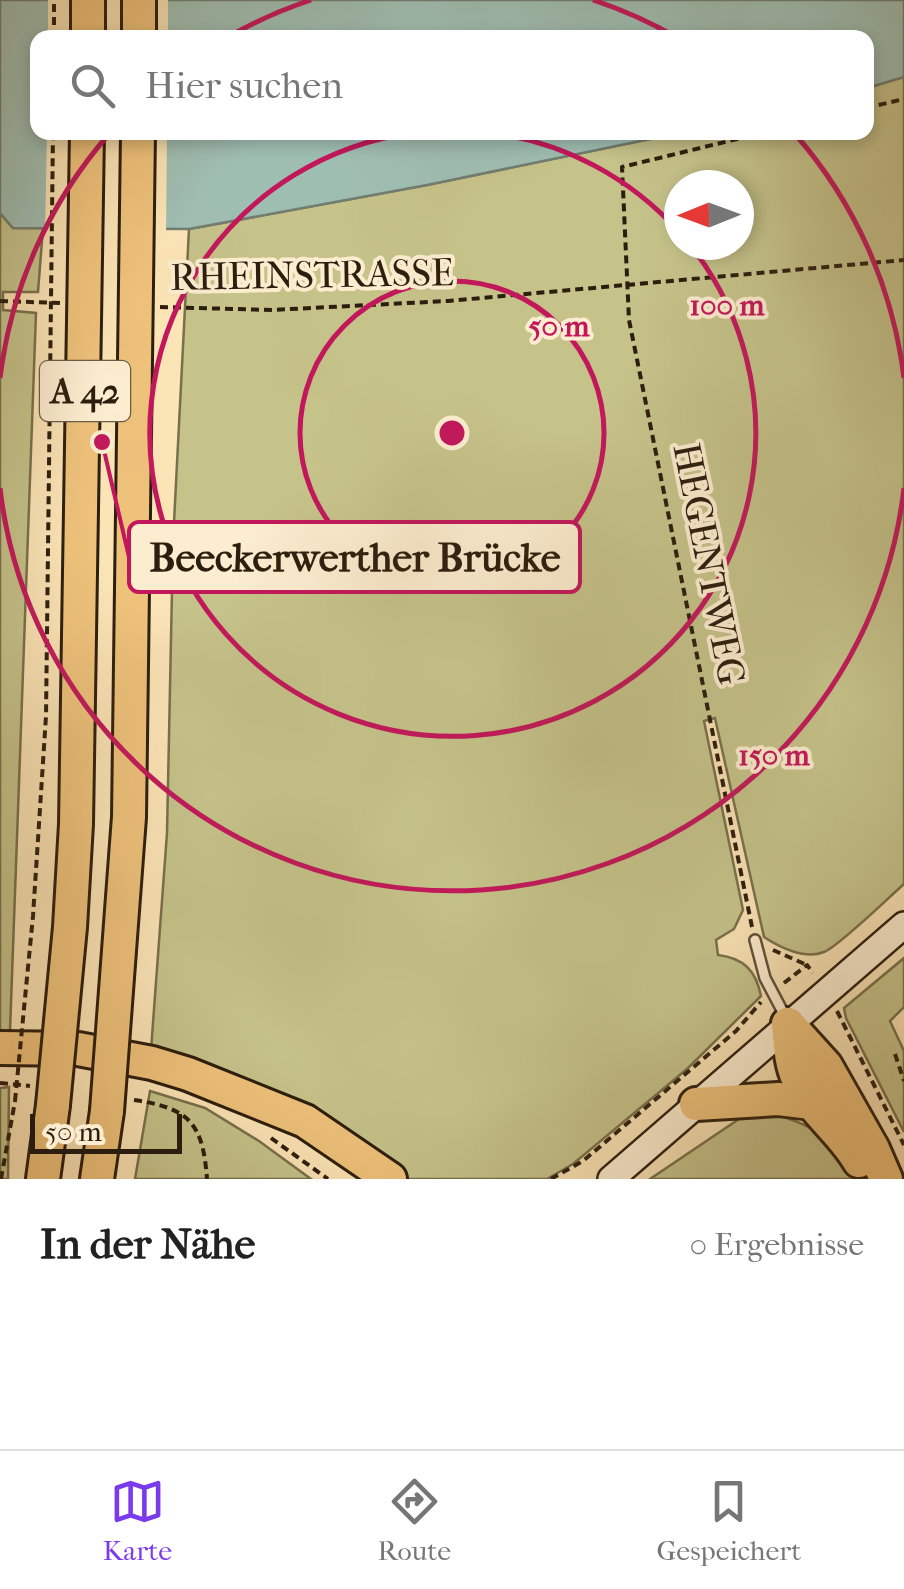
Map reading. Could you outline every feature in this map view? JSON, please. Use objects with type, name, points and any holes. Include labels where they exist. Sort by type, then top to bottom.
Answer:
[{"type":"highway","points":[[88,0],[88,30]]},
{"type":"highway","points":[[139,0],[139,30]]},
{"type":"highway","name":"A 42","points":[[43,1179],[70,928],[76,824],[87,140]]},
{"type":"highway","name":"A 42","points":[[97,1179],[107,1111],[129,817],[138,140]]},
{"type":"highway","points":[[788,1024],[794,1069],[812,1104],[841,1134],[867,1179]]},
{"type":"highway","points":[[788,1024],[826,1066],[886,1179]]},
{"type":"highway","points":[[12,1063],[78,1049],[188,1074],[359,1179]]},
{"type":"highway","points":[[696,1104],[778,1099],[812,1104]]},
{"type":"highway","points":[[259,1117],[305,1120],[390,1179]]},
{"type":"main road","points":[[611,1179],[904,925]]},
{"type":"lane","points":[[755,940],[765,978],[788,1024]]},
{"type":"path","points":[[54,0],[54,30]]},
{"type":"path","points":[[874,106],[904,99]]},
{"type":"path","points":[[0,1179],[15,1100],[33,916],[46,716],[53,140]]},
{"type":"path","name":"HEGENTWEG","points":[[733,140],[622,167],[629,320],[755,940]]},
{"type":"path","name":"RHEINSTRASSE","points":[[155,306],[272,310],[448,301],[904,260]]},
{"type":"path","points":[[0,301],[78,304]]},
{"type":"path","points":[[755,940],[807,965],[826,992],[904,1146]]},
{"type":"path","points":[[551,1179],[597,1149],[807,965]]},
{"type":"path","points":[[895,1054],[904,1081]]},
{"type":"path","points":[[259,1117],[328,1179]]},
{"type":"shaded area","points":[[0,0],[904,0],[904,77],[874,86],[874,30],[30,30],[30,140],[645,140],[189,229],[13,228],[0,213]]},
{"type":"shaded area","points":[[904,77],[904,884],[824,952],[801,953],[764,937],[715,718],[704,721],[743,910],[734,929],[716,940],[718,955],[747,967],[761,996],[687,1069],[573,1164],[547,1179],[404,1179],[151,1050],[167,833],[173,542],[189,229],[645,140],[874,140],[874,86]]},
{"type":"shaded area","points":[[0,213],[13,228],[43,228],[38,292],[3,292],[3,310],[36,313],[10,1031],[0,1032]]},
{"type":"shaded area","points":[[904,958],[904,1007],[890,1021],[904,1051],[904,1132],[844,1008]]},
{"type":"shaded area","points":[[9,1087],[8,1179],[0,1179],[0,1088]]},
{"type":"shaded area","points":[[150,1091],[205,1108],[311,1179],[135,1179]]},
{"type":"shaded area","points":[[768,1112],[821,1134],[839,1152],[853,1179],[650,1179],[745,1115]]},
{"type":"pier","points":[[48,0],[168,0],[168,30],[48,30]]},
{"type":"pier","points":[[47,140],[167,140],[166,234],[45,233]]},
{"type":"place","name":"Beeckerwerther Brücke","points":[[102,442]]}]
